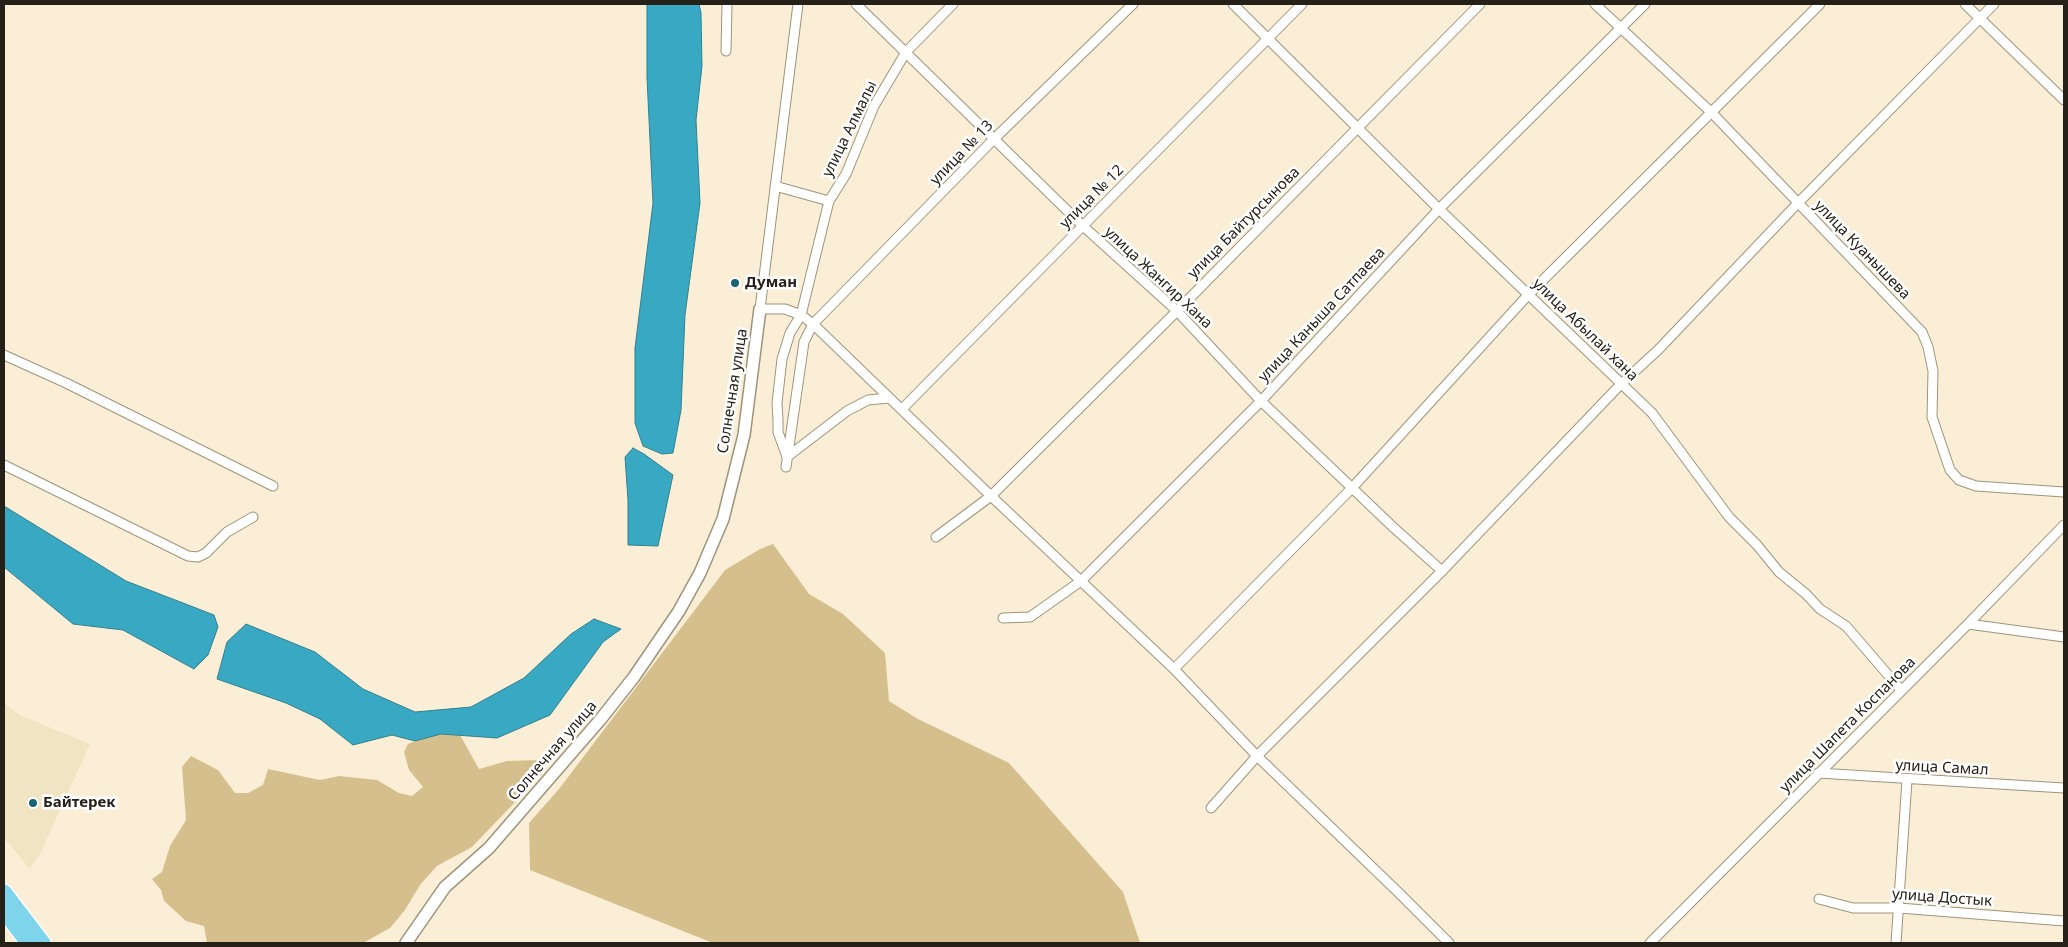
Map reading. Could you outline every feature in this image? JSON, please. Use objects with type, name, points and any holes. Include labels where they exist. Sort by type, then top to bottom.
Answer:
[{"type":"highway","points":[[4,892],[43,943]]},
{"type":"highway","points":[[4,911],[28,943]]},
{"type":"street","points":[[726,52],[727,4]]},
{"type":"street","name":"Солнечная улица","points":[[406,943],[445,887],[489,848],[600,720],[634,677],[679,611],[700,573],[723,519],[744,435],[798,4]]},
{"type":"street","name":"улица Жангир Хана","points":[[856,4],[1082,226],[1177,311],[1261,401],[1442,571]]},
{"type":"street","name":"улица Алмалы","points":[[787,457],[778,432],[777,403],[786,344],[801,315],[829,202],[846,174],[874,106],[906,52],[953,4]]},
{"type":"street","name":"улица № 13","points":[[813,324],[994,138],[1133,4]]},
{"type":"street","name":"улица Абылай хана","points":[[1233,4],[1439,210],[1652,413],[1729,517],[1780,572],[1806,594],[1820,609],[1846,626],[1901,690]]},
{"type":"street","name":"улица № 12","points":[[902,409],[1302,4]]},
{"type":"street","name":"улица Байтурсынова","points":[[936,537],[990,496],[1177,311],[1480,4]]},
{"type":"street","name":"улица Куанышева","points":[[1595,4],[1712,113],[1922,332],[1928,347],[1933,371],[1932,417],[1950,470],[1959,480],[1976,486],[2064,492]]},
{"type":"street","name":"улица Каныша Сатпаева","points":[[1002,618],[1030,617],[1081,581],[1261,401],[1439,210],[1645,4]]},
{"type":"street","points":[[1174,669],[1352,488],[1528,295],[1820,4]]},
{"type":"street","points":[[1965,4],[2064,100]]},
{"type":"street","points":[[1211,808],[1257,756],[1442,571],[1621,384],[1658,350],[1798,203],[1994,4]]},
{"type":"street","points":[[775,186],[829,202]]},
{"type":"street","points":[[760,308],[785,309],[801,315],[813,324],[990,496],[1174,669],[1257,756],[1449,943]]},
{"type":"street","points":[[786,467],[804,342],[813,324]]},
{"type":"street","points":[[4,355],[66,383],[273,486]]},
{"type":"street","points":[[787,457],[847,410],[868,400],[888,398]]},
{"type":"street","points":[[4,465],[188,556],[198,557],[206,554],[226,532],[253,517]]},
{"type":"street","name":"улица Шапета Коспанова","points":[[1650,943],[2064,525]]},
{"type":"street","points":[[1968,624],[2064,637]]},
{"type":"street","name":"улица Самал","points":[[1818,773],[1907,780],[2064,788]]},
{"type":"street","points":[[1896,943],[1907,780]]},
{"type":"street","name":"улица Достык","points":[[1819,899],[1853,908],[1898,908],[2064,921]]},
{"type":"shaded area","points":[[773,544],[809,594],[843,614],[885,653],[889,701],[918,719],[1009,763],[1123,892],[1140,943],[713,943],[530,870],[529,823],[559,789],[725,570],[760,549]]},
{"type":"shaded area","name":"Байтерек","points":[[4,703],[20,715],[90,744],[40,854],[30,869],[4,838]]},
{"type":"shaded area","points":[[441,734],[460,735],[479,769],[507,761],[540,760],[542,774],[472,847],[437,866],[420,885],[405,910],[390,928],[363,943],[207,943],[204,926],[186,921],[164,901],[161,890],[152,879],[162,872],[170,846],[186,820],[182,767],[191,756],[218,770],[235,793],[248,793],[263,785],[268,769],[320,780],[339,776],[377,780],[399,793],[412,796],[423,787],[409,770],[404,752],[408,744]]},
{"type":"water","points":[[647,4],[699,4],[701,13],[702,66],[696,120],[700,203],[685,315],[681,410],[673,453],[662,454],[643,446],[635,423],[635,348],[653,203],[647,78]]},
{"type":"water","points":[[633,448],[673,475],[658,546],[628,545],[628,500],[625,457]]},
{"type":"water","points":[[4,506],[126,581],[214,615],[218,627],[208,655],[194,669],[123,630],[73,624],[4,567]]},
{"type":"water","points":[[594,619],[621,629],[603,642],[550,715],[497,738],[441,734],[415,741],[392,735],[353,745],[320,719],[286,703],[217,679],[227,642],[246,624],[315,652],[363,689],[415,712],[471,707],[524,678],[571,634]]},
{"type":"place","name":"Думан","points":[[735,283]]},
{"type":"place","name":"Байтерек","points":[[33,803]]}]
